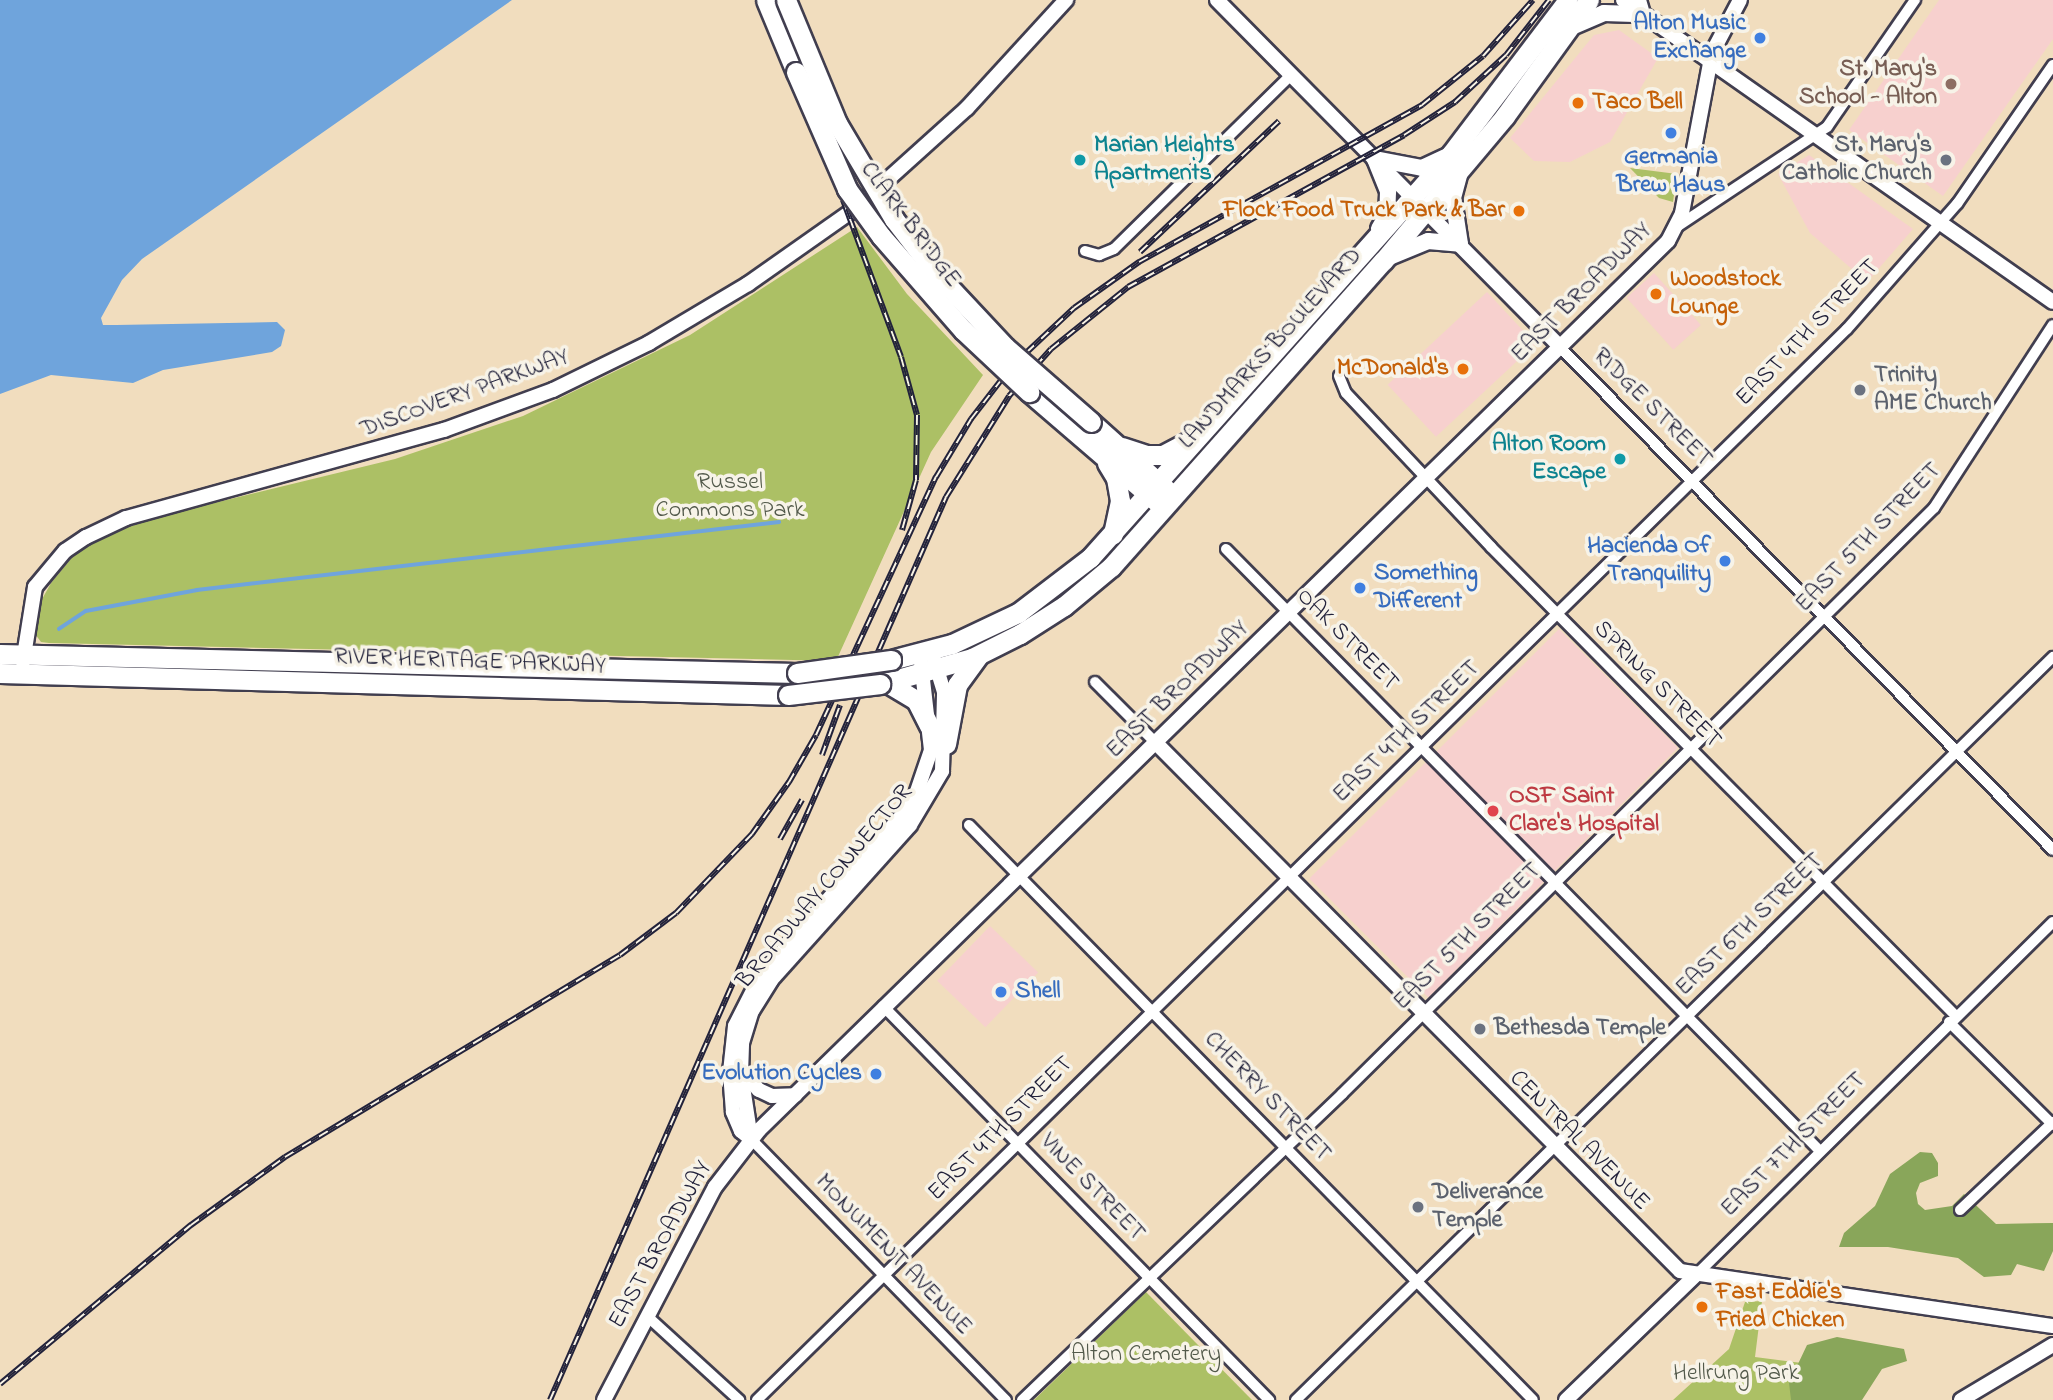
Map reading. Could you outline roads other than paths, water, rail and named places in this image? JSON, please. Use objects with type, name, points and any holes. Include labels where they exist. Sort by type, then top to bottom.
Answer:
[{"type":"highway","name":"CLARK BRIDGE","points":[[766,0],[847,189],[934,300],[1085,429]]},
{"type":"highway","name":"CLARK BRIDGE","points":[[786,0],[837,123],[894,219],[988,330],[1085,429]]},
{"type":"highway","name":"LANDMARKS BOULEVARD","points":[[928,661],[979,654],[1041,622],[1086,589],[1162,496],[1376,255],[1456,160],[1568,0]]},
{"type":"highway","name":"LANDMARKS BOULEVARD","points":[[1456,160],[1505,116],[1589,0]]},
{"type":"highway","name":"LANDMARKS BOULEVARD","points":[[928,661],[1018,613],[1063,581],[1112,536],[1162,496],[1205,432],[1376,255]]},
{"type":"highway","points":[[1085,429],[1162,496]]},
{"type":"highway","points":[[1107,449],[1146,456],[1163,455],[1205,432]]},
{"type":"highway","points":[[1107,449],[1119,491],[1119,516],[1112,536]]},
{"type":"highway","name":"RIVER HERITAGE PARKWAY","points":[[0,654],[23,664],[788,695],[883,683],[928,661]]},
{"type":"highway","points":[[946,744],[957,685],[979,654]]},
{"type":"highway","name":"RIVER HERITAGE PARKWAY","points":[[0,673],[23,664],[797,673],[891,660],[928,661]]},
{"type":"highway","points":[[883,683],[916,700],[929,726]]},
{"type":"main road","points":[[1567,29],[1604,13],[1640,7]]},
{"type":"main road","points":[[1375,159],[1422,168],[1456,160],[1453,198],[1460,244],[1415,244],[1376,255]]},
{"type":"main road","points":[[1375,159],[1386,184],[1387,215],[1376,255]]},
{"type":"street","name":"DISCOVERY PARKWAY","points":[[23,664],[35,587],[65,551],[108,525],[374,453],[505,409],[625,355],[736,291],[848,214],[918,155],[1066,0]]},
{"type":"street","name":"RIDGE STREET","points":[[1217,0],[1825,615],[2053,850]]},
{"type":"street","points":[[1623,0],[1640,7],[1711,61],[2053,302]]},
{"type":"street","name":"EAST BROADWAY","points":[[604,1400],[715,1187],[751,1139],[883,1006],[1560,347],[1678,226],[1711,61],[1720,32],[1740,0]]},
{"type":"street","points":[[1678,226],[1816,136],[1837,114],[1915,0]]},
{"type":"street","name":"EAST 4TH STREET","points":[[757,1400],[1847,329],[1940,222],[2053,65]]},
{"type":"street","points":[[1085,251],[1099,254],[1114,249],[1291,75]]},
{"type":"street","name":"EAST 5TH STREET","points":[[1022,1400],[1287,1147],[1946,495],[2053,325]]},
{"type":"street","name":"SPRING STREET","points":[[1339,376],[1346,393],[1426,478],[1824,883],[2052,1124]]},
{"type":"street","name":"OAK STREET","points":[[1226,549],[1423,745],[1820,1151]]},
{"type":"street","name":"EAST 6TH STREET","points":[[1296,1400],[2053,657]]},
{"type":"street","name":"BROADWAY CONNECTOR","points":[[751,1139],[736,1123],[731,1093],[733,1038],[741,1011],[760,977],[913,803],[927,768],[928,661]]},
{"type":"street","name":"BROADWAY CONNECTOR","points":[[751,1139],[741,1071],[746,1025],[763,993],[923,808],[942,771],[946,744],[944,692],[928,661]]},
{"type":"street","name":"CENTRAL AVENUE","points":[[1096,682],[1553,1149],[1674,1267],[1694,1277],[2053,1326]]},
{"type":"street","name":"CHERRY STREET","points":[[969,825],[1533,1400]]},
{"type":"street","name":"EAST 7TH STREET","points":[[1566,1400],[2053,922]]},
{"type":"street","name":"VINE STREET","points":[[883,1006],[1269,1400]]},
{"type":"street","points":[[741,1071],[759,1090],[772,1096],[795,1095]]},
{"type":"street","points":[[1960,1210],[2052,1124]]},
{"type":"street","name":"MONUMENT AVENUE","points":[[751,1139],[1006,1400]]},
{"type":"street","points":[[647,1316],[739,1400]]},
{"type":"street","points":[[1961,1400],[2053,1345]]},
{"type":"water","points":[[0,0],[512,0],[142,259],[122,280],[101,318],[103,325],[277,322],[285,330],[281,346],[272,352],[163,370],[133,383],[51,375],[0,394]]},
{"type":"waterway","points":[[59,629],[86,611],[197,590],[779,522]]},
{"type":"railway","points":[[0,1384],[191,1225],[285,1157],[620,955],[676,913],[752,834],[789,782],[816,735],[936,477],[971,419],[1012,366],[1074,308],[1139,262],[1422,105],[1483,56],[1533,0]]},
{"type":"railway","points":[[550,1400],[946,497],[1009,396],[1051,349],[1128,287],[1404,135],[1455,102],[1506,55],[1549,0]]},
{"type":"railway","points":[[1140,252],[1279,121]]},
{"type":"railway","points":[[843,200],[901,357],[917,415],[916,480],[902,530]]},
{"type":"railway","points":[[822,755],[840,705]]},
{"type":"railway","points":[[780,839],[802,800]]},
{"type":"place","name":"Alton Music Exchange","points":[[1760,38]]},
{"type":"place","name":"St. Mary's School - Alton","points":[[1951,84]]},
{"type":"place","name":"Taco Bell","points":[[1578,103]]},
{"type":"place","name":"Germania Brew Haus","points":[[1671,133]]},
{"type":"place","name":"Marian Heights Apartments","points":[[1080,160]]},
{"type":"place","name":"St. Mary's Catholic Church","points":[[1946,160]]},
{"type":"place","name":"Flock Food Truck Park & Bar","points":[[1519,211]]},
{"type":"place","name":"Woodstock Lounge","points":[[1656,294]]},
{"type":"place","name":"McDonald's","points":[[1463,369]]},
{"type":"place","name":"Trinity AME Church","points":[[1860,390]]},
{"type":"place","name":"Alton Room Escape","points":[[1620,459]]},
{"type":"place","name":"Hacienda Of Tranquility","points":[[1725,561]]},
{"type":"place","name":"Something Different","points":[[1360,588]]},
{"type":"place","name":"OSF Saint Clare's Hospital","points":[[1493,811]]},
{"type":"place","name":"Shell","points":[[1001,992]]},
{"type":"place","name":"Bethesda Temple","points":[[1480,1029]]},
{"type":"place","name":"Evolution Cycles","points":[[876,1074]]},
{"type":"place","name":"Deliverance Temple","points":[[1418,1207]]},
{"type":"place","name":"Fast Eddie's Fried Chicken","points":[[1702,1307]]},
{"type":"park label","name":"Russel Commons Park","points":[[730,497]]},
{"type":"park label","name":"Alton Cemetery","points":[[1146,1355]]},
{"type":"park label","name":"Hellrung Park","points":[[1736,1374]]}]
